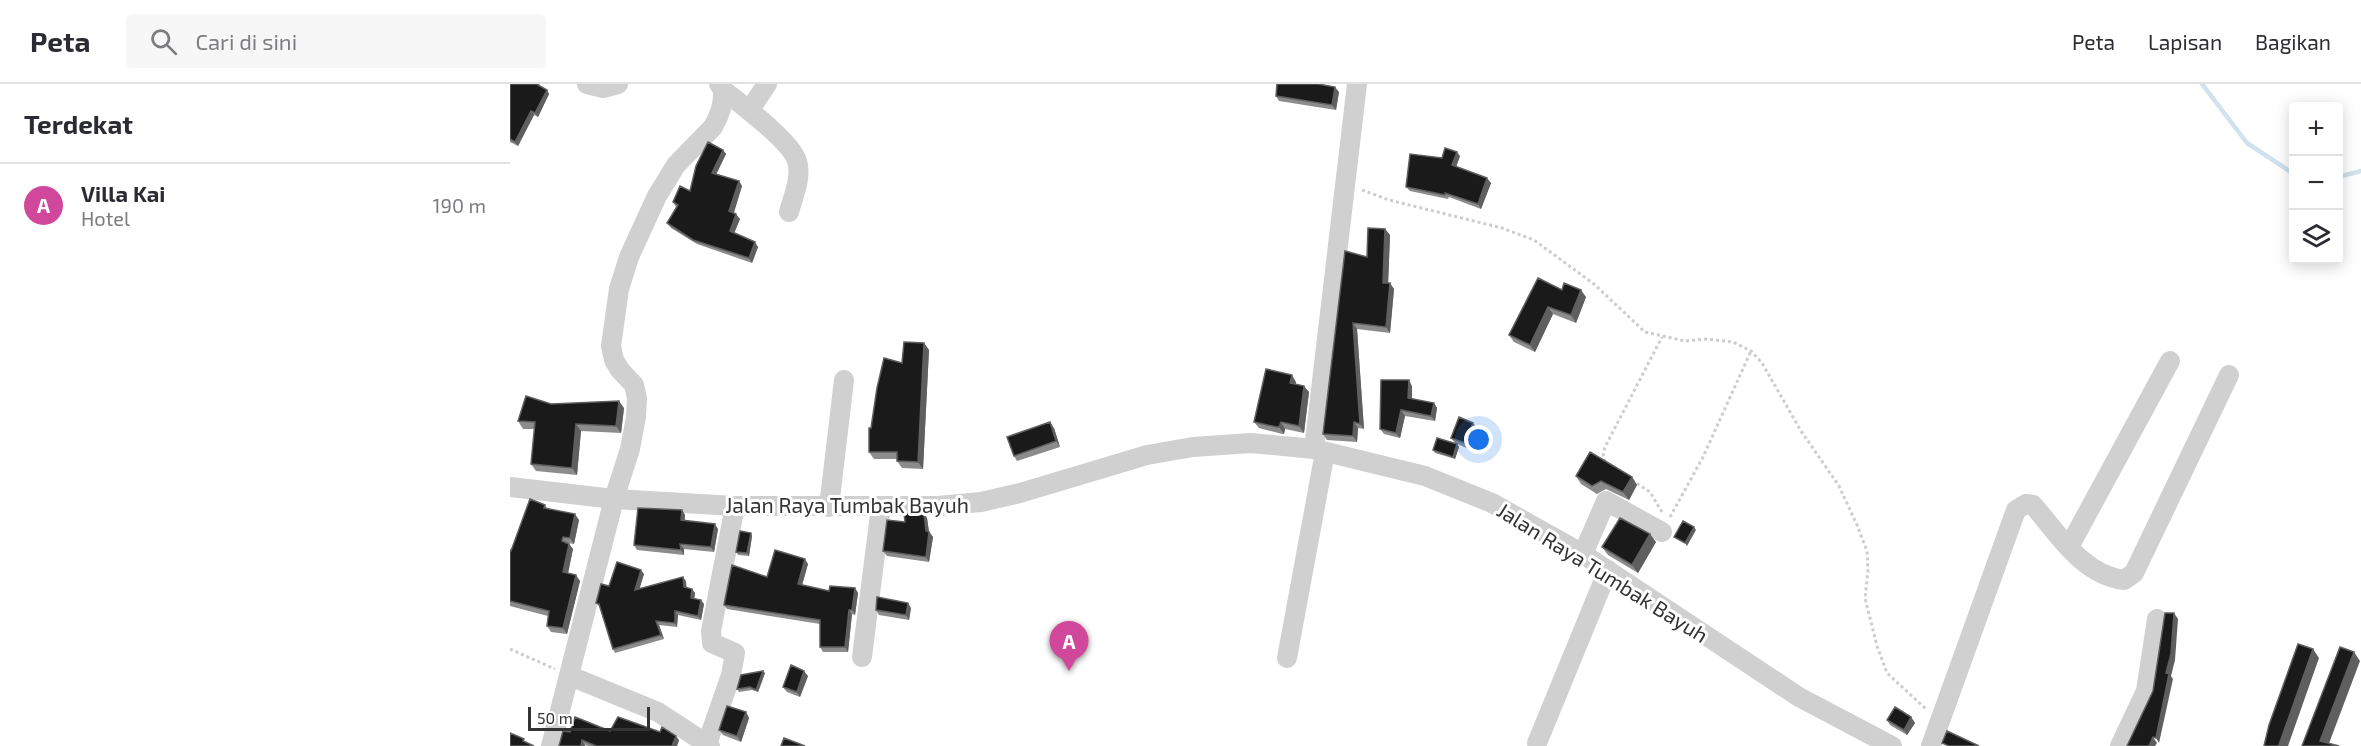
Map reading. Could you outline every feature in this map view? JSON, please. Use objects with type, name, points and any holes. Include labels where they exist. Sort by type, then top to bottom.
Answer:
[{"type":"street","points":[[587,84],[603,88],[618,84]]},
{"type":"street","points":[[749,111],[767,84]]},
{"type":"street","points":[[1287,658],[1319,450],[1344,184],[1357,84]]},
{"type":"street","points":[[721,87],[790,147],[797,161],[799,175],[789,212]]},
{"type":"street","points":[[551,746],[614,499],[630,449],[637,398],[634,385],[614,360],[611,346],[619,289],[629,257],[657,196],[676,165],[714,127],[718,120],[724,101],[721,87]]},
{"type":"street","points":[[2069,547],[2170,362]]},
{"type":"street","points":[[1931,746],[2016,510],[2026,504],[2033,505],[2069,547],[2092,569],[2109,578],[2124,580],[2134,573],[2229,375]]},
{"type":"street","points":[[829,507],[844,380]]},
{"type":"street","name":"Jalan Raya Tumbak Bayuh","points":[[510,487],[614,499],[735,506],[881,507],[981,502],[1020,493],[1147,455],[1193,447],[1251,443],[1319,450],[1436,480],[1492,503],[1583,554],[1799,698],[1892,746]]},
{"type":"street","points":[[1583,554],[1606,501],[1662,532]]},
{"type":"street","points":[[570,675],[658,712],[699,742],[731,675],[735,653],[712,643],[711,631],[735,506]]},
{"type":"street","points":[[862,657],[881,507]]},
{"type":"street","points":[[1537,743],[1608,570]]},
{"type":"street","points":[[2120,746],[2146,691],[2157,619]]},
{"type":"path","points":[[1344,184],[1389,200],[1502,228],[1534,240],[1594,284],[1645,332],[1685,341],[1706,339],[1733,342],[1751,351],[1762,363],[1801,431],[1839,486],[1857,525],[1867,551],[1868,571],[1865,598],[1877,646],[1887,673],[1940,721]]},
{"type":"path","points":[[1607,465],[1603,453],[1606,445],[1662,337]]},
{"type":"path","points":[[1662,532],[1703,457],[1751,351]]},
{"type":"path","points":[[1626,476],[1650,492],[1662,508],[1662,532]]},
{"type":"path","points":[[510,649],[570,675]]},
{"type":"building","points":[[510,84],[539,84],[547,90],[535,113],[531,111],[515,142],[510,139]]},
{"type":"building","points":[[1277,84],[1318,84],[1335,87],[1332,105],[1276,96]]},
{"type":"building","points":[[708,142],[723,150],[712,173],[739,181],[729,211],[736,214],[730,231],[755,242],[749,258],[693,240],[667,223],[678,205],[673,202],[680,186],[690,191],[696,166]]},
{"type":"building","points":[[1445,148],[1457,152],[1452,165],[1487,178],[1478,204],[1445,193],[1445,195],[1406,187],[1410,154],[1442,158]]},
{"type":"building","points":[[1368,228],[1385,229],[1383,283],[1390,283],[1386,327],[1353,323],[1360,424],[1354,422],[1353,436],[1323,434],[1345,251],[1367,257]]},
{"type":"building","points":[[1538,278],[1562,290],[1564,283],[1581,290],[1571,315],[1548,307],[1530,345],[1509,335]]},
{"type":"building","points":[[904,342],[924,343],[918,462],[897,461],[897,452],[869,452],[869,428],[871,428],[884,358],[902,363]]},
{"type":"building","points":[[1266,369],[1292,375],[1290,383],[1304,386],[1299,426],[1281,422],[1277,427],[1254,422]]},
{"type":"building","points":[[1381,380],[1409,380],[1408,398],[1434,403],[1431,416],[1401,410],[1396,433],[1380,429]]},
{"type":"building","points":[[526,396],[551,404],[619,401],[616,426],[576,424],[572,468],[531,464],[535,422],[518,421]]},
{"type":"building","points":[[1459,417],[1473,423],[1465,443],[1451,438]]},
{"type":"building","points":[[1050,422],[1056,441],[1014,456],[1007,437]]},
{"type":"building","points":[[1437,438],[1457,444],[1453,457],[1433,450]]},
{"type":"building","points":[[1590,452],[1632,477],[1623,492],[1601,481],[1592,486],[1576,476]]},
{"type":"building","points":[[530,499],[545,505],[544,508],[575,514],[570,538],[563,537],[562,541],[569,544],[563,572],[576,575],[563,628],[547,626],[549,611],[510,601],[510,550]]},
{"type":"building","points":[[638,508],[682,510],[681,520],[715,524],[711,547],[680,544],[681,550],[634,545]]},
{"type":"building","points":[[904,513],[924,513],[926,531],[929,532],[926,557],[883,551],[887,520],[905,522]]},
{"type":"building","points":[[1620,518],[1650,534],[1632,565],[1602,547]]},
{"type":"building","points":[[1683,521],[1694,527],[1685,543],[1674,537]]},
{"type":"building","points":[[740,531],[751,533],[747,553],[736,552]]},
{"type":"building","points":[[775,550],[805,559],[798,584],[829,591],[830,586],[855,588],[852,610],[849,610],[845,647],[820,647],[820,620],[724,605],[732,565],[767,577]]},
{"type":"building","points":[[617,562],[641,570],[635,590],[683,577],[684,587],[692,589],[691,598],[701,600],[698,616],[675,611],[675,623],[656,621],[661,635],[613,649],[599,604],[596,603],[601,584],[609,586]]},
{"type":"building","points":[[877,597],[908,603],[906,615],[876,610]]},
{"type":"building","points":[[2165,613],[2174,613],[2171,654],[2166,673],[2169,674],[2156,738],[2153,737],[2149,746],[2127,746],[2153,691]]},
{"type":"building","points":[[2298,644],[2313,649],[2279,745],[2282,746],[2264,746],[2269,725]]},
{"type":"building","points":[[2340,647],[2354,652],[2320,741],[2339,746],[2302,746]]},
{"type":"building","points":[[791,665],[804,671],[797,692],[783,687]]},
{"type":"building","points":[[763,671],[756,690],[750,687],[737,689],[741,675]]},
{"type":"building","points":[[727,706],[746,712],[737,736],[719,730]]},
{"type":"building","points":[[1895,707],[1911,717],[1904,730],[1887,720]]},
{"type":"building","points":[[575,717],[610,731],[618,717],[660,732],[662,727],[676,736],[672,746],[596,746],[582,740],[581,746],[559,746],[563,731],[570,732]]},
{"type":"building","points":[[1947,731],[1979,746],[1949,746],[1942,743]]},
{"type":"building","points":[[510,733],[524,739],[523,741],[534,746],[510,746]]},
{"type":"building","points":[[784,738],[805,746],[781,746]]},
{"type":"waterway","points":[[2202,84],[2247,143],[2289,171]]},
{"type":"waterway","points":[[2343,176],[2361,171]]},
{"type":"place","name":"Villa Kai","points":[[1069,671]]}]
